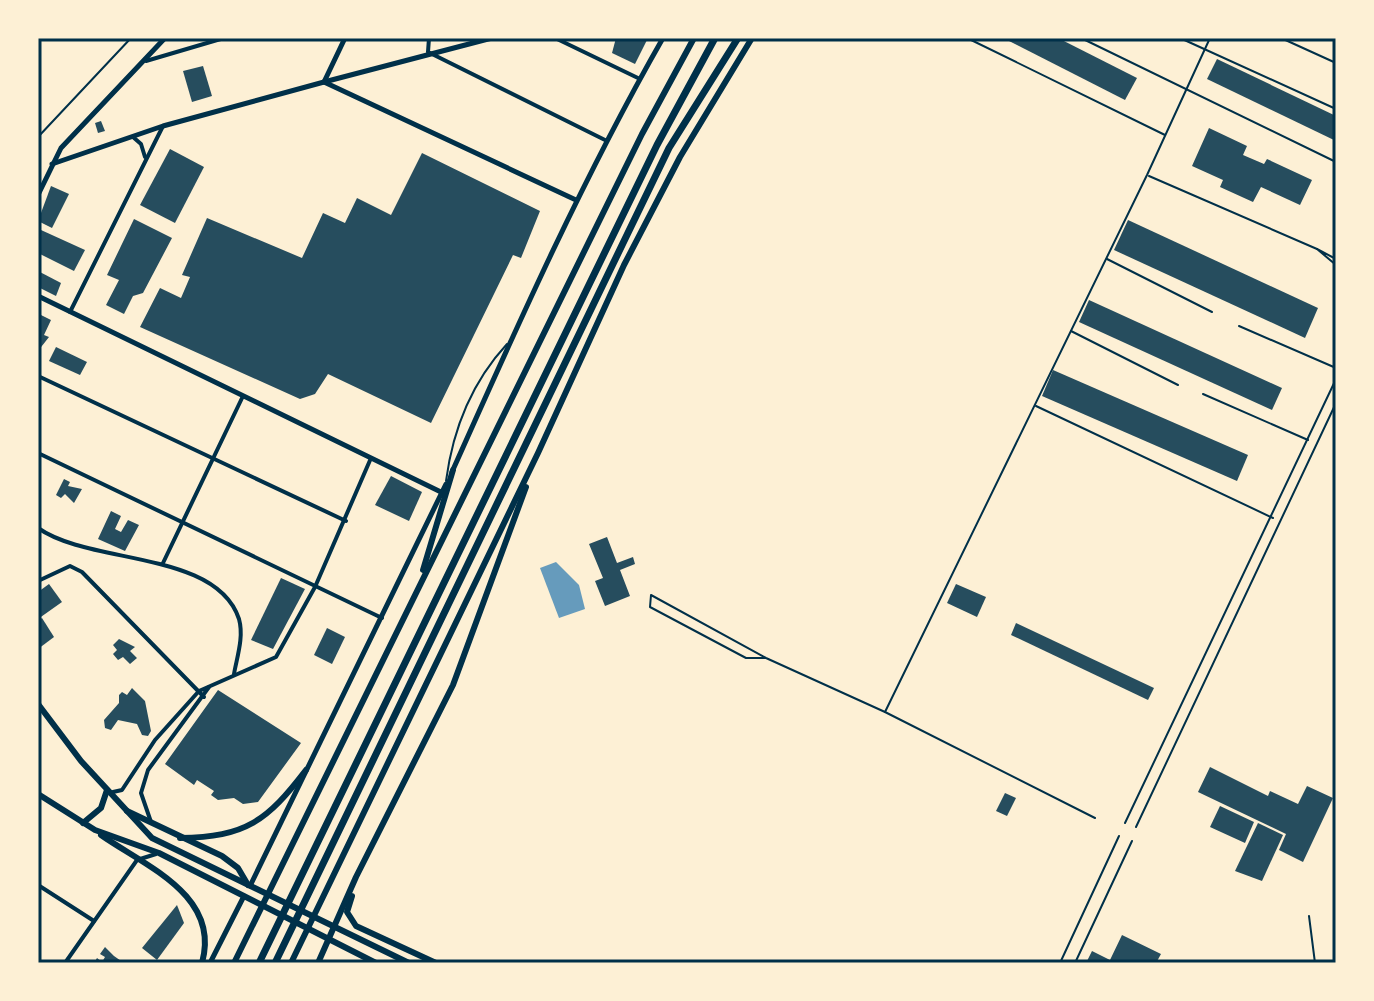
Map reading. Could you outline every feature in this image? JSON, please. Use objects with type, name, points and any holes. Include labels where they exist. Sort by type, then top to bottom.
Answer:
[{"type":"highway","points":[[259,963],[657,145],[715,38]]},
{"type":"highway","points":[[275,963],[669,148],[738,38]]},
{"type":"main road","points":[[324,82],[345,38]]},
{"type":"main road","points":[[52,164],[163,126],[428,52],[492,38]]},
{"type":"main road","points":[[210,963],[444,491],[605,140],[663,38]]},
{"type":"main road","points":[[234,963],[671,77],[694,38]]},
{"type":"main road","points":[[291,963],[538,453],[631,251],[680,157],[752,38]]},
{"type":"main road","points":[[38,195],[61,148],[164,40]]},
{"type":"main road","points":[[324,82],[576,200]]},
{"type":"main road","points":[[38,296],[444,491]]},
{"type":"main road","points":[[318,963],[356,877],[453,685],[538,453]]},
{"type":"main road","points":[[417,589],[453,470]]},
{"type":"main road","points":[[38,704],[123,809],[152,838],[409,963]]},
{"type":"main road","points":[[180,838],[228,835],[255,822],[276,809],[306,770]]},
{"type":"main road","points":[[83,823],[101,808],[107,790]]},
{"type":"main road","points":[[38,794],[180,887],[191,899],[205,934],[202,963]]},
{"type":"main road","points":[[123,809],[222,856],[238,868],[249,885]]},
{"type":"main road","points":[[95,830],[159,853],[376,963]]},
{"type":"main road","points":[[356,877],[347,912],[356,926],[436,963]]},
{"type":"street","points":[[143,61],[224,38]]},
{"type":"street","points":[[429,38],[428,52],[605,140]]},
{"type":"street","points":[[555,38],[640,79]]},
{"type":"street","points":[[164,40],[163,48],[172,53]]},
{"type":"street","points":[[70,312],[163,126]]},
{"type":"street","points":[[133,137],[141,144],[145,160]]},
{"type":"street","points":[[38,376],[346,521]]},
{"type":"street","points":[[163,564],[243,396]]},
{"type":"street","points":[[38,453],[382,618]]},
{"type":"street","points":[[107,790],[115,793],[122,790],[155,740],[199,691],[276,657],[315,587],[371,458]]},
{"type":"street","points":[[38,528],[82,548],[163,564],[199,578],[226,598],[238,619],[241,638],[234,674]]},
{"type":"street","points":[[38,581],[70,566],[82,572],[204,697]]},
{"type":"street","points":[[151,822],[141,793],[148,770],[209,687]]},
{"type":"street","points":[[65,963],[137,860],[159,853]]},
{"type":"street","points":[[38,885],[94,921]]},
{"type":"lane","points":[[38,137],[131,38]]},
{"type":"lane","points":[[967,38],[1166,136]]},
{"type":"lane","points":[[1081,38],[1336,162]]},
{"type":"lane","points":[[1180,38],[1336,109]]},
{"type":"lane","points":[[885,712],[1166,136],[1210,38]]},
{"type":"lane","points":[[1281,38],[1336,63]]},
{"type":"lane","points":[[1147,175],[1336,259]]},
{"type":"lane","points":[[1317,249],[1336,265]]},
{"type":"lane","points":[[1106,259],[1212,312]]},
{"type":"lane","points":[[1239,326],[1336,368]]},
{"type":"lane","points":[[1070,331],[1178,385]]},
{"type":"lane","points":[[444,491],[451,439],[486,367],[511,340]]},
{"type":"lane","points":[[1125,823],[1273,518],[1336,379]]},
{"type":"lane","points":[[1203,394],[1308,440]]},
{"type":"lane","points":[[1136,827],[1336,403]]},
{"type":"lane","points":[[1035,405],[1273,518]]},
{"type":"lane","points":[[766,658],[746,658],[650,607],[651,595],[766,658],[885,712],[1095,818]]},
{"type":"lane","points":[[1060,963],[1119,836]]},
{"type":"lane","points":[[1075,963],[1132,841]]},
{"type":"lane","points":[[1309,916],[1315,963]]},
{"type":"water","points":[[556,562],[579,585],[585,609],[559,618],[540,568]]},
{"type":"building","points":[[616,38],[648,38],[635,64],[612,53]]},
{"type":"building","points":[[1003,38],[1058,38],[1137,78],[1125,100]]},
{"type":"building","points":[[1217,59],[1336,116],[1336,141],[1207,79]]},
{"type":"building","points":[[203,66],[212,96],[192,102],[183,71]]},
{"type":"building","points":[[101,121],[105,131],[98,133],[95,123]]},
{"type":"building","points":[[1209,128],[1247,146],[1243,155],[1264,164],[1267,159],[1312,180],[1300,205],[1261,187],[1253,202],[1220,187],[1223,180],[1192,166]]},
{"type":"building","points":[[170,149],[204,167],[175,223],[140,205]]},
{"type":"building","points":[[422,153],[540,211],[521,258],[513,255],[431,423],[328,374],[315,394],[300,399],[140,327],[160,288],[181,298],[190,277],[182,275],[207,218],[302,258],[323,213],[345,223],[357,198],[391,215]]},
{"type":"building","points":[[51,186],[69,194],[52,228],[38,221]]},
{"type":"building","points":[[134,219],[172,238],[143,293],[133,296],[124,314],[106,305],[119,280],[107,275]]},
{"type":"building","points":[[1128,220],[1318,308],[1305,338],[1114,250]]},
{"type":"building","points":[[41,230],[85,250],[74,271],[38,253]]},
{"type":"building","points":[[38,271],[61,283],[56,296],[38,287]]},
{"type":"building","points":[[1089,300],[1282,388],[1272,410],[1079,322]]},
{"type":"building","points":[[39,314],[51,320],[44,335],[49,337],[38,351]]},
{"type":"building","points":[[56,347],[87,362],[80,375],[49,361]]},
{"type":"building","points":[[1053,370],[1248,455],[1237,481],[1042,396]]},
{"type":"building","points":[[391,476],[422,492],[409,521],[375,505]]},
{"type":"building","points":[[64,479],[70,482],[68,486],[82,489],[74,503],[65,494],[61,498],[56,495]]},
{"type":"building","points":[[111,511],[121,516],[115,529],[121,532],[128,520],[139,525],[125,551],[98,539]]},
{"type":"building","points":[[607,537],[617,563],[633,557],[635,564],[620,570],[630,596],[605,606],[595,581],[603,578],[589,544]]},
{"type":"building","points":[[281,578],[305,589],[273,649],[251,640]]},
{"type":"building","points":[[49,584],[62,602],[38,619],[38,592]]},
{"type":"building","points":[[956,584],[986,597],[977,617],[947,603]]},
{"type":"building","points":[[42,618],[54,637],[38,649],[38,621]]},
{"type":"building","points":[[1016,623],[1154,688],[1148,700],[1011,635]]},
{"type":"building","points":[[327,628],[345,637],[332,664],[314,655]]},
{"type":"building","points":[[119,639],[135,647],[130,651],[137,658],[130,664],[123,657],[118,660],[113,654],[117,650],[113,645]]},
{"type":"building","points":[[132,688],[145,701],[151,731],[148,736],[142,735],[137,724],[118,720],[111,730],[105,728],[104,720],[119,703],[119,695],[122,692],[127,695]]},
{"type":"building","points":[[218,690],[301,743],[258,802],[243,804],[234,798],[218,800],[211,795],[214,791],[197,780],[194,785],[165,764]]},
{"type":"building","points":[[1210,767],[1268,796],[1270,791],[1298,804],[1307,786],[1333,798],[1303,862],[1279,850],[1286,834],[1198,792]]},
{"type":"building","points":[[1005,793],[1016,798],[1007,816],[996,811]]},
{"type":"building","points":[[1220,806],[1254,822],[1245,843],[1210,827]]},
{"type":"building","points":[[1258,823],[1283,835],[1262,881],[1235,871]]},
{"type":"building","points":[[177,905],[184,923],[157,960],[142,948]]},
{"type":"building","points":[[1122,935],[1161,954],[1156,963],[1086,963],[1092,951],[1110,960]]},
{"type":"building","points":[[105,947],[124,963],[94,963],[97,958],[102,962],[105,957],[100,954]]}]
